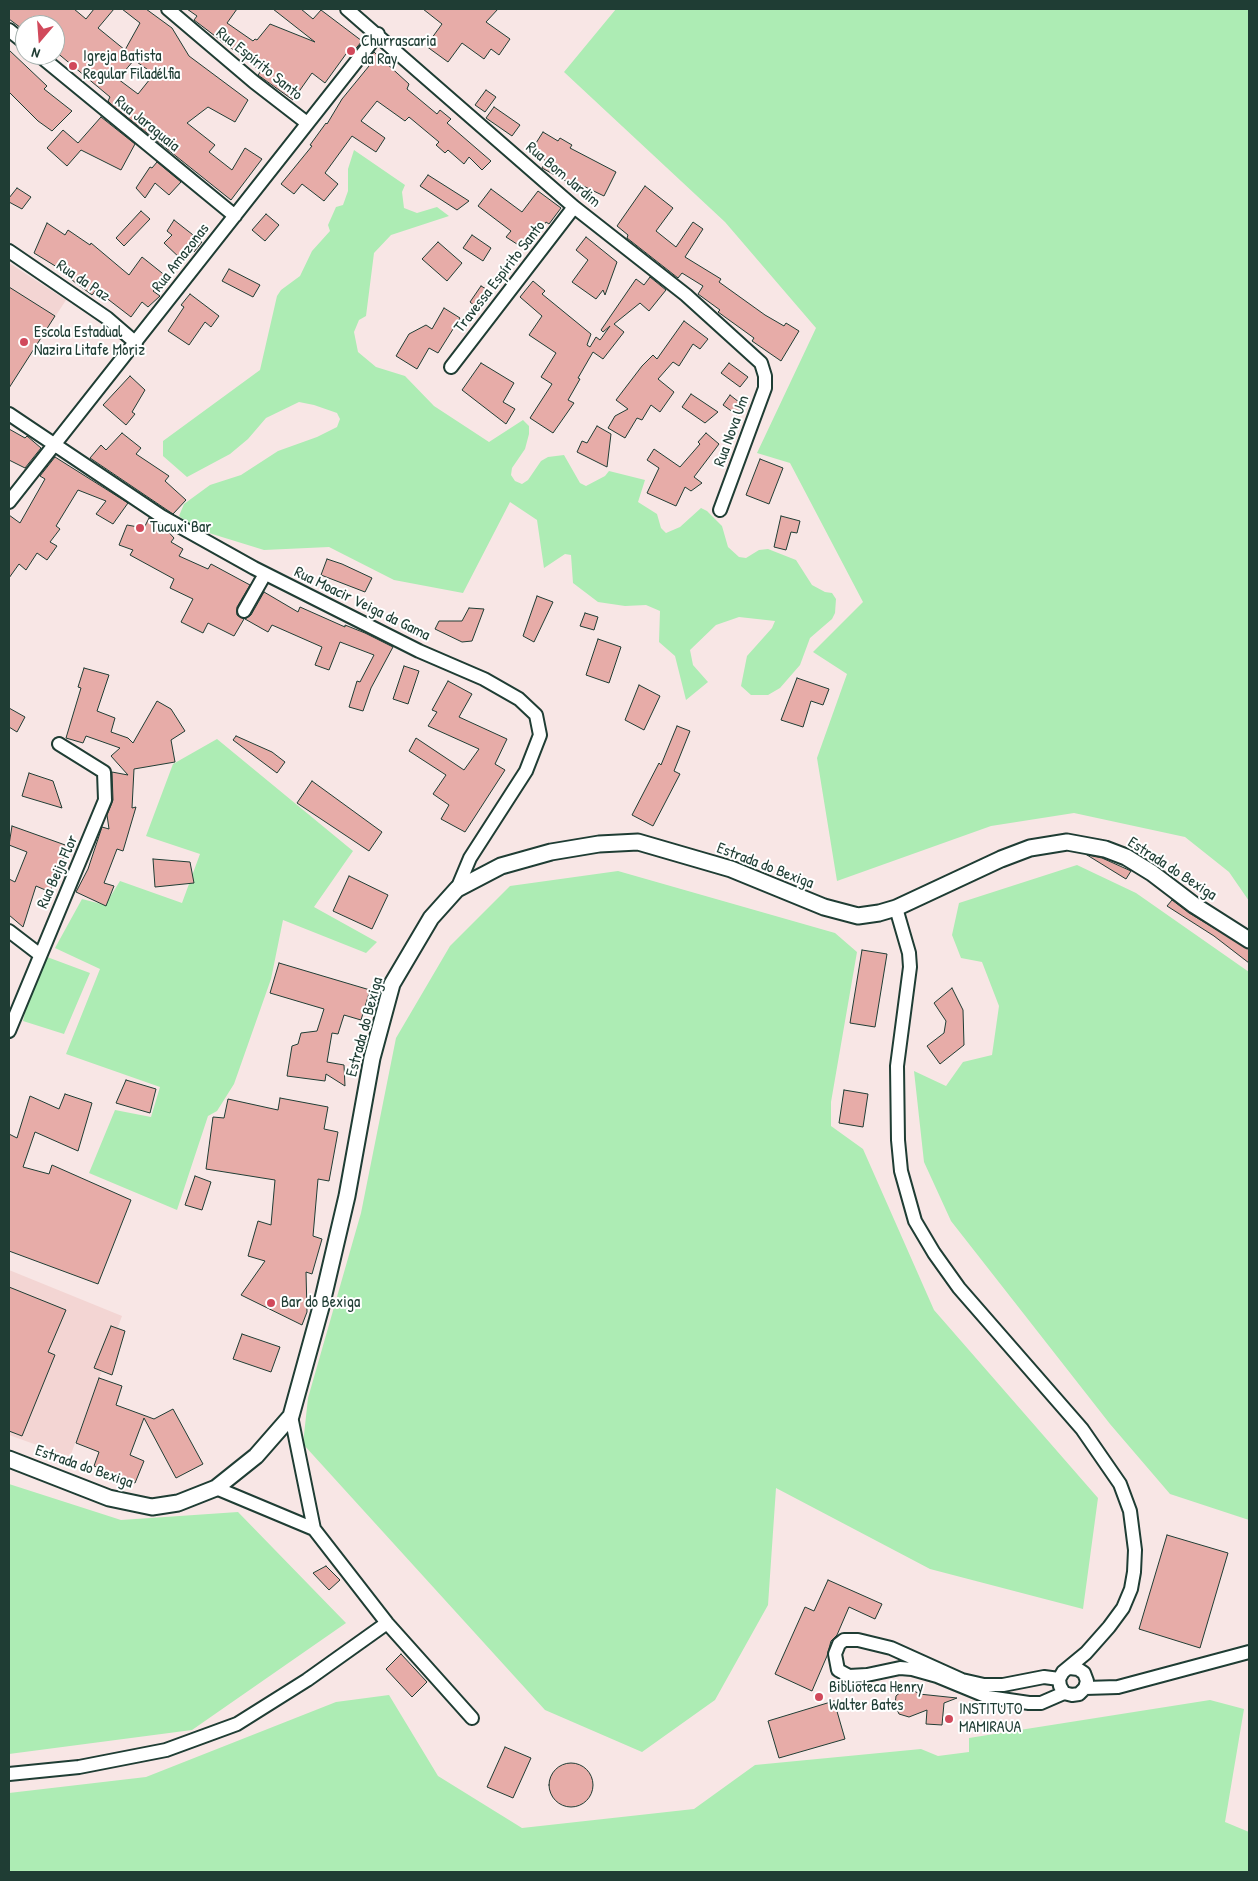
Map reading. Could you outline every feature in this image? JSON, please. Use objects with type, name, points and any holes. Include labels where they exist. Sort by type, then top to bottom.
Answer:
[{"type":"street","name":"Rua Espírito Santo","points":[[168,9],[307,124]]},
{"type":"street","name":"Rua Bom Jardim","points":[[347,9],[378,34],[574,207],[686,295],[761,362]]},
{"type":"street","name":"Rua Amazonas","points":[[9,502],[378,34]]},
{"type":"street","name":"Rua Jaraguaia","points":[[51,65],[235,216]]},
{"type":"street","name":"Travessa Espírito Santo","points":[[451,367],[574,207]]},
{"type":"street","name":"Rua da Paz","points":[[9,251],[107,318],[136,343]]},
{"type":"street","name":"Rua Nova Um","points":[[720,510],[765,388],[765,376],[761,362]]},
{"type":"street","name":"Rua Moacir Veiga da Gama","points":[[9,414],[161,516],[265,574],[419,651],[484,679],[519,699],[536,715],[540,735],[526,771],[470,858],[457,889]]},
{"type":"street","points":[[244,611],[265,574]]},
{"type":"street","name":"Rua Beija Flor","points":[[9,1031],[39,954],[106,800],[104,772],[59,744]]},
{"type":"street","name":"Estrada do Bexiga","points":[[9,1459],[109,1498],[152,1507],[178,1503],[216,1488],[256,1456],[291,1416],[321,1307],[347,1196],[372,1058],[392,984],[431,918],[457,889],[501,866],[551,852],[599,844],[638,842],[731,869],[824,907],[858,916],[896,908],[1001,859],[1030,848],[1068,842],[1105,849],[1126,857],[1152,873],[1194,905],[1249,940]]},
{"type":"street","points":[[896,908],[910,953],[910,967],[897,1066],[898,1140],[902,1171],[915,1221],[934,1253],[959,1288],[1082,1429],[1120,1484],[1130,1511],[1134,1550],[1131,1589],[1123,1608],[1109,1627],[1059,1678],[1060,1686],[1064,1692],[1072,1695],[1079,1694],[1085,1688],[1084,1673],[1078,1669],[1070,1668]]},
{"type":"street","points":[[9,931],[39,954]]},
{"type":"street","points":[[291,1416],[314,1530],[387,1623],[472,1718]]},
{"type":"street","points":[[216,1488],[314,1530]]},
{"type":"street","points":[[9,1774],[79,1767],[166,1750],[237,1724],[307,1680],[387,1623]]},
{"type":"street","points":[[1059,1678],[1044,1677],[994,1686],[972,1683],[891,1648],[858,1640],[844,1640],[839,1644],[835,1654],[838,1670],[849,1676],[867,1675],[900,1668],[912,1669],[988,1697],[1029,1704],[1041,1703],[1064,1692]]},
{"type":"street","points":[[1085,1688],[1118,1687],[1249,1652]]},
{"type":"shaded area","name":"Escola Estadual Nazira Litafe Moriz","points":[[9,263],[66,300],[11,385],[9,383]]},
{"type":"shaded area","points":[[9,1270],[122,1316],[70,1457],[9,1435]]},
{"type":"green space","points":[[616,9],[1249,9],[1249,901],[1229,872],[1185,837],[1074,813],[991,826],[837,881],[817,758],[847,674],[813,652],[863,602],[790,463],[757,453],[816,328],[725,222],[564,72]]},
{"type":"green space","points":[[354,150],[405,185],[402,192],[404,208],[417,213],[437,207],[449,216],[391,235],[374,253],[366,316],[359,320],[354,332],[358,352],[376,367],[405,376],[434,406],[489,442],[523,420],[529,426],[529,434],[525,449],[512,468],[511,475],[515,481],[522,484],[528,480],[541,461],[548,457],[564,455],[580,483],[586,486],[605,476],[609,471],[645,480],[638,502],[657,514],[661,528],[666,533],[680,527],[701,508],[707,511],[722,526],[728,547],[739,557],[746,558],[759,550],[768,549],[796,560],[812,585],[825,592],[832,593],[836,599],[835,613],[832,619],[810,638],[800,665],[780,688],[768,695],[751,695],[741,686],[747,656],[772,628],[775,621],[739,617],[716,625],[690,650],[693,665],[708,682],[686,700],[675,656],[659,642],[660,611],[646,605],[625,606],[598,602],[573,583],[571,555],[565,554],[544,568],[537,520],[510,502],[463,593],[394,580],[329,547],[264,550],[196,529],[179,516],[184,504],[210,485],[241,475],[278,451],[317,437],[337,427],[340,419],[337,413],[299,402],[266,418],[248,439],[230,454],[187,477],[163,456],[163,441],[260,370],[277,296],[281,290],[300,276],[312,251],[330,231],[328,225],[336,207],[343,205],[348,191],[348,169]]},
{"type":"green space","points":[[217,739],[353,851],[314,907],[377,942],[366,953],[283,920],[271,979],[234,1084],[217,1111],[208,1116],[177,1210],[89,1173],[115,1110],[151,1117],[160,1087],[66,1054],[100,969],[55,948],[82,899],[105,905],[120,881],[182,903],[200,854],[146,836],[173,764]]},
{"type":"green space","points":[[1077,865],[1136,893],[1249,972],[1249,1520],[1170,1494],[1110,1424],[951,1221],[924,1162],[914,1071],[946,1086],[963,1062],[992,1055],[999,1006],[982,962],[961,958],[952,935],[959,903]]},
{"type":"green space","points":[[618,871],[835,933],[857,952],[831,1102],[831,1126],[863,1149],[934,1310],[1098,1498],[1083,1609],[930,1569],[776,1488],[768,1605],[715,1700],[642,1752],[545,1710],[303,1444],[308,1398],[361,1213],[396,1038],[450,946],[510,886]]},
{"type":"green space","points":[[39,954],[90,973],[64,1034],[23,1021]]},
{"type":"green space","points":[[9,1484],[121,1520],[238,1512],[346,1623],[192,1730],[9,1754]]},
{"type":"green space","points":[[389,1695],[438,1776],[522,1828],[694,1809],[755,1765],[921,1749],[938,1756],[969,1752],[969,1738],[1210,1700],[1244,1709],[1225,1822],[1249,1832],[1249,1872],[9,1872],[9,1793],[146,1777],[336,1702]]},
{"type":"building","points":[[9,9],[74,9],[86,19],[94,9],[114,9],[98,28],[125,50],[140,23],[122,9],[146,9],[172,28],[189,56],[248,100],[235,122],[208,107],[187,123],[215,145],[209,152],[232,170],[245,148],[262,159],[231,200],[112,105],[108,101],[110,97],[65,59],[65,15],[15,15],[15,24],[9,19]],"holes":[[[134,60],[154,74],[138,94],[118,79]]]},
{"type":"building","points":[[187,9],[237,9],[227,23],[253,41],[257,40],[270,24],[315,42],[273,9],[301,9],[313,19],[321,10],[362,41],[353,52],[351,50],[346,54],[325,83],[312,73],[293,100],[258,75],[261,71],[194,20],[197,16]]},
{"type":"building","points":[[423,9],[498,9],[486,22],[510,39],[499,55],[491,49],[484,59],[462,43],[448,62],[426,46],[442,24]]},
{"type":"building","points":[[9,50],[15,56],[15,65],[25,65],[47,86],[44,89],[72,111],[52,131],[38,121],[9,92]]},
{"type":"building","points":[[374,52],[409,84],[407,89],[437,114],[440,110],[451,119],[447,123],[491,161],[482,170],[469,157],[464,164],[448,150],[445,153],[436,145],[439,142],[409,117],[405,121],[377,101],[361,121],[385,138],[376,152],[352,136],[325,173],[338,184],[324,201],[302,184],[294,194],[281,184],[312,146],[310,145],[327,124],[342,99],[369,66],[366,63]]},
{"type":"building","points":[[486,90],[496,97],[485,112],[475,105]]},
{"type":"building","points":[[494,107],[520,125],[512,136],[486,118]]},
{"type":"building","points":[[101,117],[135,144],[121,170],[81,150],[67,166],[47,148],[63,130],[78,143]]},
{"type":"building","points":[[543,132],[558,141],[560,138],[572,145],[570,148],[616,172],[604,196],[575,182],[573,185],[542,168],[546,161],[531,151]]},
{"type":"building","points":[[157,162],[181,182],[169,195],[155,183],[145,198],[136,188],[150,167],[152,168]]},
{"type":"building","points":[[428,175],[469,201],[457,210],[420,186]]},
{"type":"building","points":[[645,186],[673,208],[656,231],[676,247],[693,222],[703,229],[685,257],[721,279],[719,282],[765,315],[784,326],[786,323],[799,331],[781,361],[752,341],[754,338],[718,312],[720,310],[698,294],[703,286],[682,273],[678,278],[627,238],[628,235],[617,226]]},
{"type":"building","points":[[17,188],[31,197],[22,209],[9,202],[9,198]]},
{"type":"building","points":[[491,189],[522,212],[538,191],[561,208],[549,224],[546,222],[534,239],[529,236],[520,246],[506,237],[511,231],[478,206]]},
{"type":"building","points":[[141,211],[150,219],[124,246],[116,238]]},
{"type":"building","points":[[266,214],[279,225],[265,241],[252,230]]},
{"type":"building","points":[[174,220],[202,242],[194,252],[191,249],[182,260],[164,243],[172,235],[167,231]]},
{"type":"building","points":[[47,223],[65,235],[68,230],[90,245],[91,243],[129,275],[142,257],[167,277],[153,291],[160,296],[148,307],[142,302],[131,317],[96,290],[92,295],[68,277],[70,275],[34,253]]},
{"type":"building","points":[[472,235],[491,248],[483,261],[463,248]]},
{"type":"building","points":[[586,237],[617,262],[605,295],[603,290],[596,299],[572,282],[588,260],[576,250]]},
{"type":"building","points":[[438,242],[462,263],[447,281],[422,259]]},
{"type":"building","points":[[229,269],[260,285],[253,297],[222,281]]},
{"type":"building","points":[[650,277],[666,290],[649,311],[640,303],[614,324],[624,332],[603,359],[593,352],[568,400],[574,403],[553,433],[530,418],[552,384],[541,377],[556,353],[529,335],[542,316],[520,297],[533,281],[545,291],[542,294],[591,334],[587,345],[590,347],[596,337],[600,340],[610,326],[603,332],[601,330],[636,279],[644,285]]},
{"type":"building","points":[[481,286],[493,293],[480,310],[470,302]]},
{"type":"building","name":"Escola Estadual Nazira Litafe Moriz","points":[[9,287],[55,316],[9,388]]},
{"type":"building","points":[[190,294],[219,316],[211,327],[205,322],[189,345],[168,331],[184,307],[181,305]]},
{"type":"building","points":[[444,308],[460,318],[438,353],[429,348],[417,369],[396,356],[409,334],[426,325],[432,329]]},
{"type":"building","points":[[684,321],[708,339],[700,349],[693,344],[679,366],[673,362],[658,379],[674,392],[660,412],[651,405],[642,420],[637,418],[625,438],[608,428],[615,416],[628,409],[616,400],[642,366],[653,355],[657,359]]},
{"type":"building","points":[[481,363],[514,383],[503,402],[515,409],[506,424],[462,390]]},
{"type":"building","points":[[729,363],[748,377],[740,387],[721,373]]},
{"type":"building","points":[[130,376],[145,390],[132,412],[135,414],[126,425],[103,405]]},
{"type":"building","points":[[691,394],[718,412],[705,423],[682,407]]},
{"type":"building","points":[[730,395],[744,406],[737,415],[723,405]]},
{"type":"building","points":[[597,426],[611,434],[607,467],[577,452],[582,441],[587,443]]},
{"type":"building","points":[[9,429],[25,438],[27,436],[41,448],[25,468],[9,460]]},
{"type":"building","points":[[122,433],[141,448],[136,454],[169,476],[165,481],[186,500],[173,514],[90,458],[101,445],[106,450]]},
{"type":"building","points":[[706,433],[719,444],[694,477],[702,483],[691,491],[685,487],[676,506],[647,493],[659,468],[647,460],[654,449],[680,467],[700,444],[698,442]]},
{"type":"building","points":[[55,457],[128,503],[113,524],[96,514],[106,501],[78,490],[56,526],[60,529],[50,542],[57,546],[47,560],[37,553],[26,570],[19,564],[9,578],[9,515],[20,523],[45,479],[40,476]]},
{"type":"building","points":[[760,459],[783,468],[769,504],[746,495]]},
{"type":"building","points":[[781,516],[800,521],[797,533],[791,532],[786,550],[774,547]]},
{"type":"building","points":[[149,518],[163,526],[174,538],[171,542],[183,549],[179,556],[208,569],[211,564],[250,585],[237,607],[237,615],[244,619],[234,636],[208,623],[203,633],[181,622],[193,599],[170,588],[174,579],[130,555],[133,550],[119,545],[127,525],[144,528]]},
{"type":"building","points":[[327,559],[372,578],[365,592],[321,575]]},
{"type":"building","points":[[264,592],[298,612],[300,607],[345,627],[345,625],[365,633],[393,647],[371,688],[363,711],[349,707],[357,681],[360,682],[374,655],[340,642],[329,670],[315,665],[322,647],[272,625],[268,632],[245,619],[251,615]]},
{"type":"building","points":[[537,596],[553,602],[534,642],[523,636]]},
{"type":"building","points":[[469,608],[484,609],[472,641],[462,642],[435,629],[439,621],[462,621]]},
{"type":"building","points":[[585,613],[598,617],[594,630],[580,626]]},
{"type":"building","points":[[598,639],[621,647],[609,683],[586,675]]},
{"type":"building","points":[[404,666],[419,671],[408,704],[393,699]]},
{"type":"building","points":[[84,668],[109,675],[97,711],[115,718],[111,732],[128,738],[133,743],[157,701],[171,709],[185,731],[171,740],[175,762],[134,769],[132,808],[136,807],[123,851],[117,849],[104,883],[114,886],[106,906],[76,892],[88,869],[102,827],[109,829],[107,815],[113,800],[112,772],[128,775],[111,756],[120,748],[86,736],[83,743],[66,738],[81,688],[78,687]]},
{"type":"building","points":[[797,678],[829,689],[823,705],[811,701],[803,727],[781,720]]},
{"type":"building","points":[[448,681],[472,694],[459,717],[507,739],[495,764],[505,770],[465,832],[441,819],[449,805],[433,794],[446,775],[409,751],[416,738],[464,770],[479,749],[428,726],[437,712],[432,710]]},
{"type":"building","points":[[639,685],[660,696],[644,730],[625,720]]},
{"type":"building","points":[[9,708],[25,717],[17,732],[9,727]]},
{"type":"building","points":[[677,726],[690,731],[674,771],[680,774],[653,826],[632,815],[659,763],[661,765]]},
{"type":"building","points":[[236,736],[272,752],[285,762],[277,773],[233,740]]},
{"type":"building","points":[[29,773],[53,781],[62,808],[22,796]]},
{"type":"building","points":[[312,781],[382,832],[369,851],[297,803]]},
{"type":"building","points":[[12,826],[68,846],[50,892],[36,886],[23,927],[9,915],[9,879],[15,882],[27,852],[9,845]]},
{"type":"building","points":[[1087,855],[1102,858],[1131,871],[1126,879]]},
{"type":"building","points":[[153,859],[190,862],[194,883],[155,887]]},
{"type":"building","points":[[349,876],[388,895],[372,929],[333,911]]},
{"type":"building","points":[[1172,900],[1189,913],[1249,949],[1249,963],[1214,936],[1167,906]]},
{"type":"building","points":[[862,950],[887,954],[875,1027],[850,1023]]},
{"type":"building","points":[[279,963],[370,990],[361,1020],[344,1015],[338,1034],[332,1033],[327,1062],[344,1065],[345,1086],[326,1074],[325,1081],[287,1076],[292,1046],[298,1044],[301,1033],[317,1031],[324,1009],[270,993]]},
{"type":"building","points":[[952,988],[963,1010],[964,1045],[940,1064],[927,1046],[944,1033],[946,1021],[934,1003]]},
{"type":"building","points":[[126,1080],[156,1089],[150,1113],[116,1103]]},
{"type":"building","points":[[844,1090],[868,1094],[863,1127],[839,1123]]},
{"type":"building","points":[[65,1094],[92,1103],[78,1151],[35,1132],[23,1167],[49,1174],[52,1165],[131,1200],[98,1284],[9,1251],[9,1134],[17,1138],[30,1096],[59,1109]]},
{"type":"building","points":[[280,1098],[328,1107],[324,1129],[338,1132],[329,1181],[318,1179],[313,1236],[322,1239],[312,1274],[306,1272],[307,1312],[302,1325],[241,1295],[265,1261],[248,1256],[258,1221],[271,1225],[275,1180],[206,1169],[213,1117],[224,1118],[228,1099],[278,1110]]},
{"type":"building","points":[[195,1176],[211,1182],[202,1210],[185,1205]]},
{"type":"building","points":[[9,1287],[66,1310],[48,1352],[55,1355],[22,1436],[9,1431]]},
{"type":"building","points":[[111,1326],[125,1331],[112,1375],[94,1368]]},
{"type":"building","points":[[242,1334],[280,1347],[271,1372],[233,1359]]},
{"type":"building","points":[[99,1378],[122,1386],[116,1405],[154,1419],[173,1409],[203,1464],[176,1478],[144,1418],[130,1455],[144,1461],[135,1483],[94,1466],[99,1452],[76,1443]]},
{"type":"building","points":[[1167,1535],[1228,1553],[1200,1648],[1139,1629]]},
{"type":"building","points":[[326,1566],[340,1580],[329,1590],[313,1573]]},
{"type":"building","points":[[828,1580],[882,1604],[875,1619],[849,1607],[837,1635],[831,1641],[827,1656],[812,1691],[775,1674],[805,1607],[814,1611]]},
{"type":"building","points":[[401,1654],[427,1682],[412,1697],[386,1669]]},
{"type":"building","points":[[903,1690],[913,1690],[919,1694],[957,1698],[944,1703],[942,1725],[926,1724],[927,1710],[909,1717],[899,1714],[895,1705],[896,1696]]},
{"type":"building","points":[[834,1701],[845,1739],[779,1758],[768,1721]]},
{"type":"building","points":[[505,1747],[531,1758],[513,1798],[487,1787]]},
{"type":"building","points":[[571,1763],[583,1767],[589,1773],[593,1785],[589,1797],[583,1803],[571,1807],[559,1803],[553,1797],[549,1785],[553,1773],[559,1767]]},
{"type":"place","name":"Churrascaria da Ray","points":[[351,51]]},
{"type":"place","name":"Igreja Batista Regular Filadélfia","points":[[73,66]]},
{"type":"place","name":"Escola Estadual Nazira Litafe Moriz","points":[[24,342]]},
{"type":"place","name":"Tucuxi Bar","points":[[140,528]]},
{"type":"place","name":"Bar do Bexiga","points":[[271,1303]]},
{"type":"place","name":"Biblioteca Henry Walter Bates","points":[[819,1697]]},
{"type":"place","name":"INSTITUTO MAMIRAUA","points":[[949,1719]]}]
